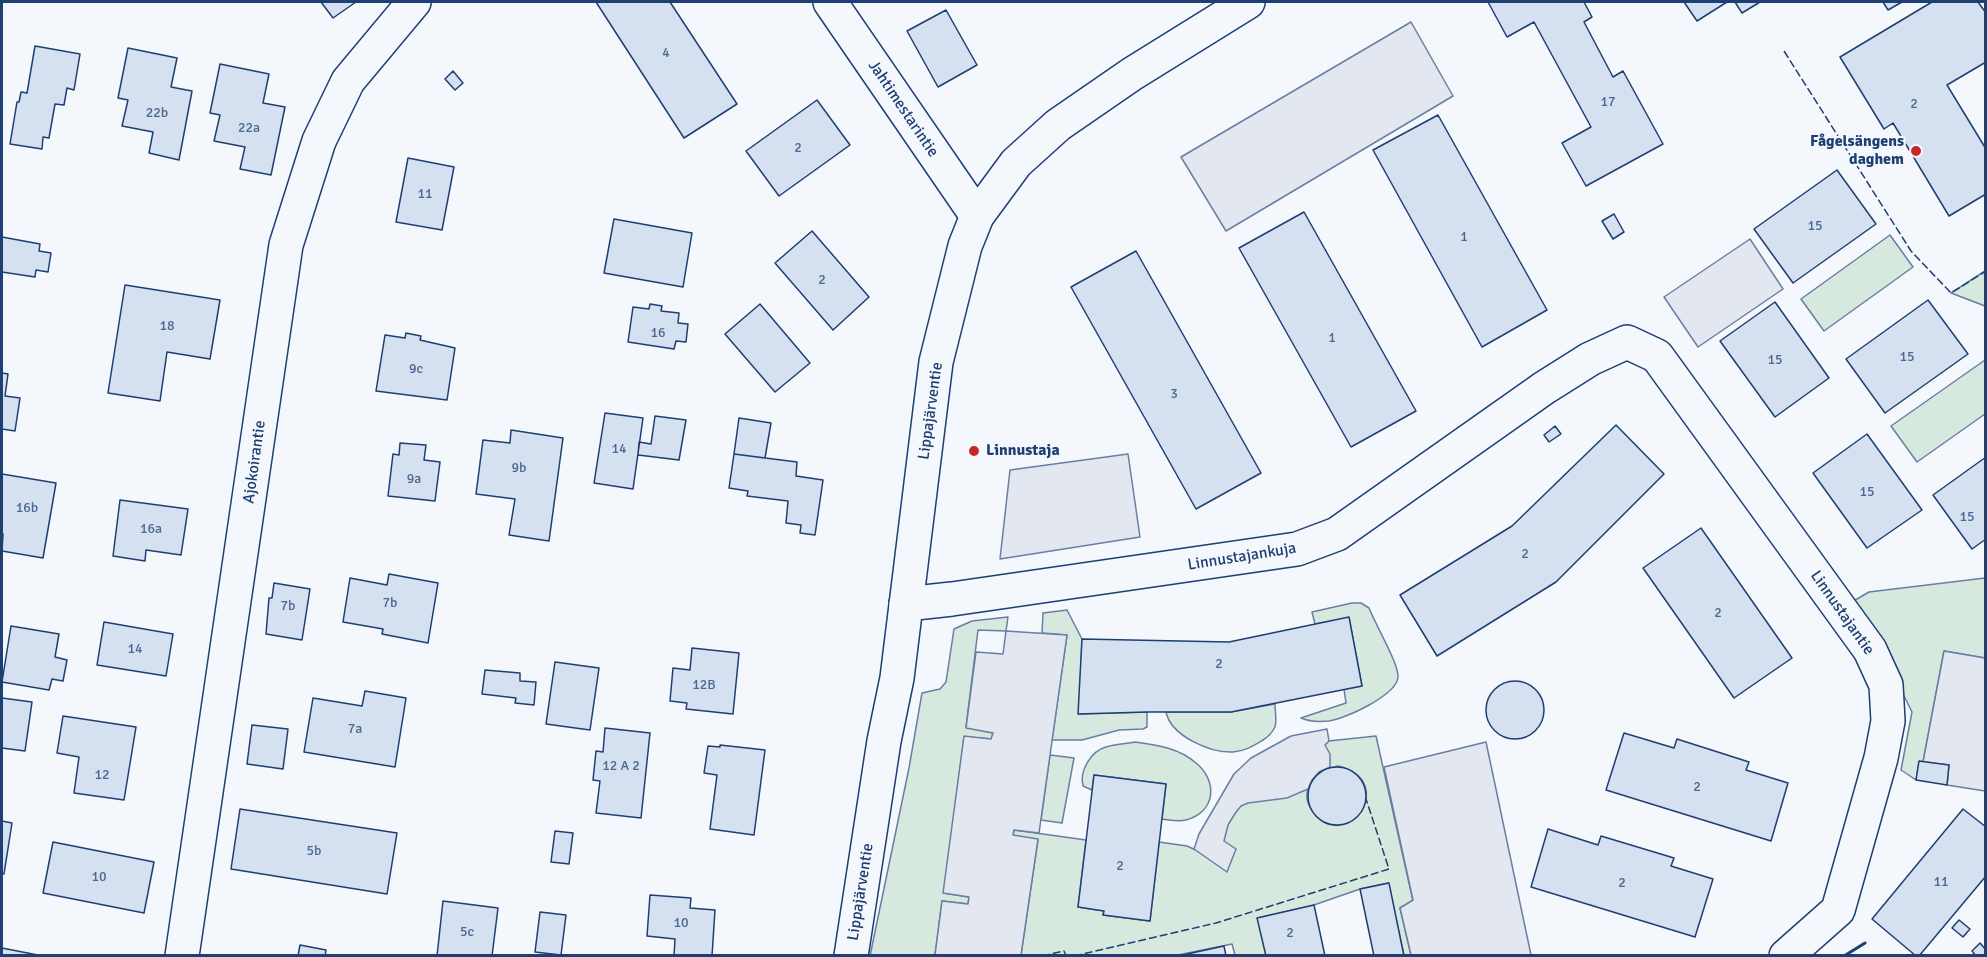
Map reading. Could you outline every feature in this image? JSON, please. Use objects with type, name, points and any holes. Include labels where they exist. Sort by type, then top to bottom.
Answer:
[{"type":"street","name":"Ajokoirantie","points":[[182,956],[286,246],[319,141],[348,81],[414,2]]},
{"type":"street","name":"Jahtimestarintie","points":[[830,2],[977,216]]},
{"type":"street","name":"Lippajärventie","points":[[851,956],[884,741],[897,678],[936,362],[965,246],[977,216],[1016,163],[1058,125],[1248,2]]},
{"type":"street","name":"Linnustajankuja","points":[[906,604],[1286,551],[1317,543],[1337,534],[1544,388],[1590,359],[1627,342]]},
{"type":"street","name":"Linnustajantie","points":[[1627,342],[1657,356],[1870,650],[1886,684],[1888,721],[1881,758],[1838,910],[1786,956]]},
{"type":"shaded area","points":[[1411,22],[1453,96],[1226,231],[1181,157]]},
{"type":"shaded area","points":[[1890,235],[1913,267],[1824,331],[1801,299]]},
{"type":"shaded area","points":[[1750,239],[1783,289],[1698,347],[1664,297]]},
{"type":"shaded area","points":[[1985,271],[1985,306],[1951,293]]},
{"type":"shaded area","points":[[1985,360],[1985,414],[1917,462],[1891,426]]},
{"type":"shaded area","points":[[1128,454],[1140,537],[1000,559],[1010,470]]},
{"type":"shaded area","points":[[1985,578],[1985,658],[1944,651],[1923,762],[1919,762],[1916,780],[1901,770],[1912,712],[1870,627],[1852,602],[1869,592]]},
{"type":"shaded area","points":[[1361,603],[1369,608],[1395,663],[1398,677],[1395,684],[1380,698],[1346,716],[1322,722],[1301,718],[1346,703],[1344,689],[1362,686],[1349,618],[1315,624],[1312,612]]},
{"type":"shaded area","points":[[1067,610],[1082,639],[1079,714],[1147,712],[1147,727],[1119,730],[1082,740],[1052,740],[1067,635],[1042,633],[1043,613]]},
{"type":"shaded area","points":[[1008,617],[1006,631],[978,630],[966,727],[993,733],[992,739],[964,737],[944,893],[969,897],[968,904],[942,901],[935,955],[870,956],[922,693],[940,689],[946,682],[954,629],[972,621]]},
{"type":"shaded area","points":[[1006,631],[1067,635],[1039,833],[1014,830],[1013,835],[1038,839],[1021,955],[935,955],[942,901],[968,904],[969,897],[943,893],[964,736],[991,739],[993,733],[966,728],[976,652],[1003,654]]},
{"type":"shaded area","points":[[1944,651],[1985,658],[1985,791],[1947,785],[1949,765],[1923,762]]},
{"type":"shaded area","points":[[1275,704],[1276,724],[1270,735],[1249,748],[1233,752],[1214,750],[1193,741],[1175,729],[1166,712],[1231,712]]},
{"type":"shaded area","points":[[1327,729],[1329,741],[1325,745],[1330,754],[1330,767],[1319,772],[1308,789],[1287,798],[1248,803],[1236,812],[1228,825],[1224,841],[1236,849],[1227,872],[1194,849],[1199,834],[1234,774],[1251,758],[1291,736]]},
{"type":"shaded area","points":[[1376,736],[1413,901],[1400,908],[1411,955],[1404,955],[1388,883],[1360,889],[1314,905],[1258,918],[1266,955],[1235,955],[1232,944],[1178,955],[1021,955],[1038,840],[1013,836],[1014,830],[1086,840],[1078,907],[1104,911],[1103,915],[1150,921],[1159,842],[1187,846],[1198,851],[1235,789],[1300,744]],"holes":[[[1338,766],[1356,774],[1365,786],[1366,799],[1361,811],[1351,821],[1339,825],[1326,823],[1313,812],[1309,804],[1307,796],[1311,782],[1323,772]]]},
{"type":"shaded area","points":[[1135,742],[1175,751],[1189,758],[1203,770],[1208,778],[1211,795],[1203,810],[1186,820],[1162,819],[1166,784],[1094,775],[1092,790],[1083,786],[1083,774],[1091,757],[1109,746]]},
{"type":"shaded area","points":[[1486,742],[1531,955],[1411,955],[1400,908],[1413,900],[1384,767]]},
{"type":"shaded area","points":[[1050,755],[1074,758],[1062,823],[1041,820]]},
{"type":"building","points":[[321,2],[356,2],[333,18]]},
{"type":"building","points":[[596,2],[670,2],[737,104],[684,138]]},
{"type":"building","points":[[1488,2],[1584,2],[1592,17],[1584,22],[1613,77],[1623,71],[1663,144],[1586,186],[1562,143],[1591,127],[1534,22],[1507,37]]},
{"type":"building","points":[[1684,2],[1727,2],[1697,21]]},
{"type":"building","points":[[1735,2],[1760,2],[1742,13]]},
{"type":"building","points":[[1883,2],[1902,2],[1888,10]]},
{"type":"building","points":[[1932,2],[1978,2],[1986,13],[1986,62],[1947,85],[1986,149],[1986,194],[1949,216],[1893,123],[1884,129],[1840,57]]},
{"type":"building","points":[[946,10],[977,65],[938,87],[907,31]]},
{"type":"building","points":[[35,46],[80,54],[74,90],[67,88],[64,105],[55,104],[49,138],[43,137],[42,149],[10,144],[17,102],[19,102],[21,92],[27,93]]},
{"type":"building","points":[[128,48],[177,58],[171,87],[192,91],[179,160],[149,153],[153,132],[122,126],[128,100],[118,98]]},
{"type":"building","points":[[220,64],[269,74],[263,103],[285,107],[271,175],[240,169],[245,147],[214,141],[220,115],[210,113]]},
{"type":"building","points":[[453,71],[463,83],[455,90],[445,79]]},
{"type":"building","points":[[817,100],[850,145],[779,196],[746,151]]},
{"type":"building","points":[[1438,115],[1547,310],[1482,347],[1373,150]]},
{"type":"building","points":[[408,158],[454,167],[442,230],[396,222]]},
{"type":"building","points":[[1837,170],[1876,224],[1793,283],[1754,229]]},
{"type":"building","points":[[1304,212],[1416,411],[1351,447],[1239,248]]},
{"type":"building","points":[[1614,214],[1624,232],[1613,239],[1602,221]]},
{"type":"building","points":[[614,219],[692,233],[683,287],[604,273]]},
{"type":"building","points":[[812,231],[869,297],[833,330],[775,263]]},
{"type":"building","points":[[2,237],[40,244],[39,251],[51,253],[48,272],[36,270],[35,277],[2,272]]},
{"type":"building","points":[[1136,251],[1261,473],[1196,509],[1071,287]]},
{"type":"building","points":[[125,285],[220,300],[210,359],[167,352],[160,401],[108,393]]},
{"type":"building","points":[[1928,300],[1968,354],[1885,413],[1846,359]]},
{"type":"building","points":[[1775,302],[1829,378],[1775,417],[1720,341]]},
{"type":"building","points":[[650,304],[662,306],[661,311],[679,313],[678,323],[688,324],[686,342],[676,341],[674,349],[628,342],[633,307],[649,309]]},
{"type":"building","points":[[760,304],[810,363],[775,392],[725,334]]},
{"type":"building","points":[[406,333],[421,336],[420,340],[455,348],[447,400],[376,391],[385,335],[405,338]]},
{"type":"building","points":[[2,373],[8,374],[5,396],[20,398],[15,431],[2,429]]},
{"type":"building","points":[[605,413],[643,418],[633,489],[594,483]]},
{"type":"building","points":[[655,416],[686,420],[679,460],[638,455],[639,442],[651,444]]},
{"type":"building","points":[[739,418],[771,423],[765,458],[734,454]]},
{"type":"building","points":[[1616,425],[1664,474],[1556,582],[1437,656],[1400,595],[1512,526]]},
{"type":"building","points":[[1555,426],[1561,434],[1549,442],[1544,435]]},
{"type":"building","points":[[511,430],[563,438],[549,541],[509,535],[515,499],[476,494],[483,440],[510,443]]},
{"type":"building","points":[[1867,434],[1922,510],[1867,548],[1813,473]]},
{"type":"building","points":[[400,443],[426,445],[424,460],[440,462],[435,501],[388,496],[393,454],[399,455]]},
{"type":"building","points":[[734,454],[797,462],[796,476],[823,480],[815,535],[800,533],[801,525],[786,523],[788,501],[747,496],[748,491],[729,488]]},
{"type":"building","points":[[1986,457],[1986,539],[1972,549],[1933,495]]},
{"type":"building","points":[[2,474],[56,483],[43,558],[2,551]]},
{"type":"building","points":[[120,500],[188,509],[181,555],[146,550],[145,561],[113,556]]},
{"type":"building","points":[[1701,528],[1792,658],[1734,698],[1643,568]]},
{"type":"building","points":[[389,574],[438,583],[428,643],[382,634],[383,629],[343,622],[350,578],[387,585]]},
{"type":"building","points":[[274,583],[310,589],[302,640],[266,634],[269,598],[272,598]]},
{"type":"building","points":[[1349,617],[1362,686],[1231,712],[1078,714],[1082,639],[1229,642]]},
{"type":"building","points":[[104,622],[173,634],[166,676],[97,665]]},
{"type":"building","points":[[11,626],[59,634],[55,657],[67,660],[63,681],[52,679],[49,690],[2,682]]},
{"type":"building","points":[[692,648],[739,653],[733,714],[686,709],[687,703],[670,701],[673,668],[690,670]]},
{"type":"building","points":[[555,662],[599,668],[590,730],[546,724]]},
{"type":"building","points":[[485,670],[520,673],[520,681],[536,682],[534,705],[515,703],[516,698],[482,694]]},
{"type":"building","points":[[1509,681],[1521,681],[1536,689],[1544,704],[1544,716],[1536,731],[1521,739],[1509,739],[1494,731],[1486,716],[1486,704],[1494,689]]},
{"type":"building","points":[[365,691],[406,698],[395,767],[304,752],[313,698],[362,706]]},
{"type":"building","points":[[2,698],[32,702],[25,751],[2,748]]},
{"type":"building","points":[[63,716],[136,727],[124,800],[74,793],[79,757],[57,753]]},
{"type":"building","points":[[252,725],[288,729],[283,769],[247,764]]},
{"type":"building","points":[[605,728],[650,733],[641,818],[596,813],[600,781],[593,780],[596,751],[603,752]]},
{"type":"building","points":[[1624,733],[1674,748],[1677,739],[1749,762],[1746,770],[1788,783],[1771,841],[1606,790]]},
{"type":"building","points":[[720,745],[765,750],[754,835],[710,829],[717,775],[704,773],[708,746],[720,747]]},
{"type":"building","points":[[1919,761],[1949,765],[1947,785],[1916,780]]},
{"type":"building","points":[[1331,767],[1343,767],[1358,775],[1366,790],[1366,802],[1358,817],[1343,825],[1331,825],[1316,817],[1308,802],[1308,790],[1316,775]]},
{"type":"building","points":[[1094,775],[1166,784],[1150,921],[1103,915],[1104,911],[1078,907]]},
{"type":"building","points":[[240,809],[397,833],[387,894],[231,869]]},
{"type":"building","points":[[1963,809],[1986,827],[1986,876],[1919,956],[1916,956],[1872,919]]},
{"type":"building","points":[[2,821],[12,823],[4,874],[2,874]]},
{"type":"building","points":[[1548,829],[1598,845],[1601,836],[1674,858],[1671,866],[1713,879],[1695,937],[1531,887]]},
{"type":"building","points":[[555,831],[573,833],[569,864],[551,862]]},
{"type":"building","points":[[53,842],[154,862],[144,913],[43,893]]},
{"type":"building","points":[[1389,883],[1404,956],[1374,956],[1360,889]]},
{"type":"building","points":[[650,895],[691,898],[690,908],[715,910],[712,956],[674,956],[675,939],[647,936]]},
{"type":"building","points":[[443,901],[498,908],[492,956],[437,956]]},
{"type":"building","points":[[1314,905],[1325,956],[1266,956],[1257,918]]},
{"type":"building","points":[[540,912],[566,915],[561,955],[535,952]]},
{"type":"building","points":[[1959,920],[1970,929],[1963,937],[1952,928]]},
{"type":"building","points":[[1980,943],[1986,950],[1986,956],[1976,956],[1972,951]]},
{"type":"building","points":[[300,945],[326,950],[325,956],[298,956]]},
{"type":"building","points":[[1224,946],[1226,956],[1178,956]]},
{"type":"building","points":[[2,948],[43,956],[2,956]]},
{"type":"fence","points":[[1784,51],[1911,251],[1951,293],[1986,271]]},
{"type":"fence","points":[[1074,956],[1216,923],[1389,869],[1366,799]]},
{"type":"fence","points":[[1042,956],[1064,951],[1066,956]]},
{"type":"wall","points":[[1844,956],[1865,943]]},
{"type":"place","name":"Fågelsängens daghem","points":[[1916,151]]},
{"type":"place","name":"Linnustaja","points":[[974,451]]}]
